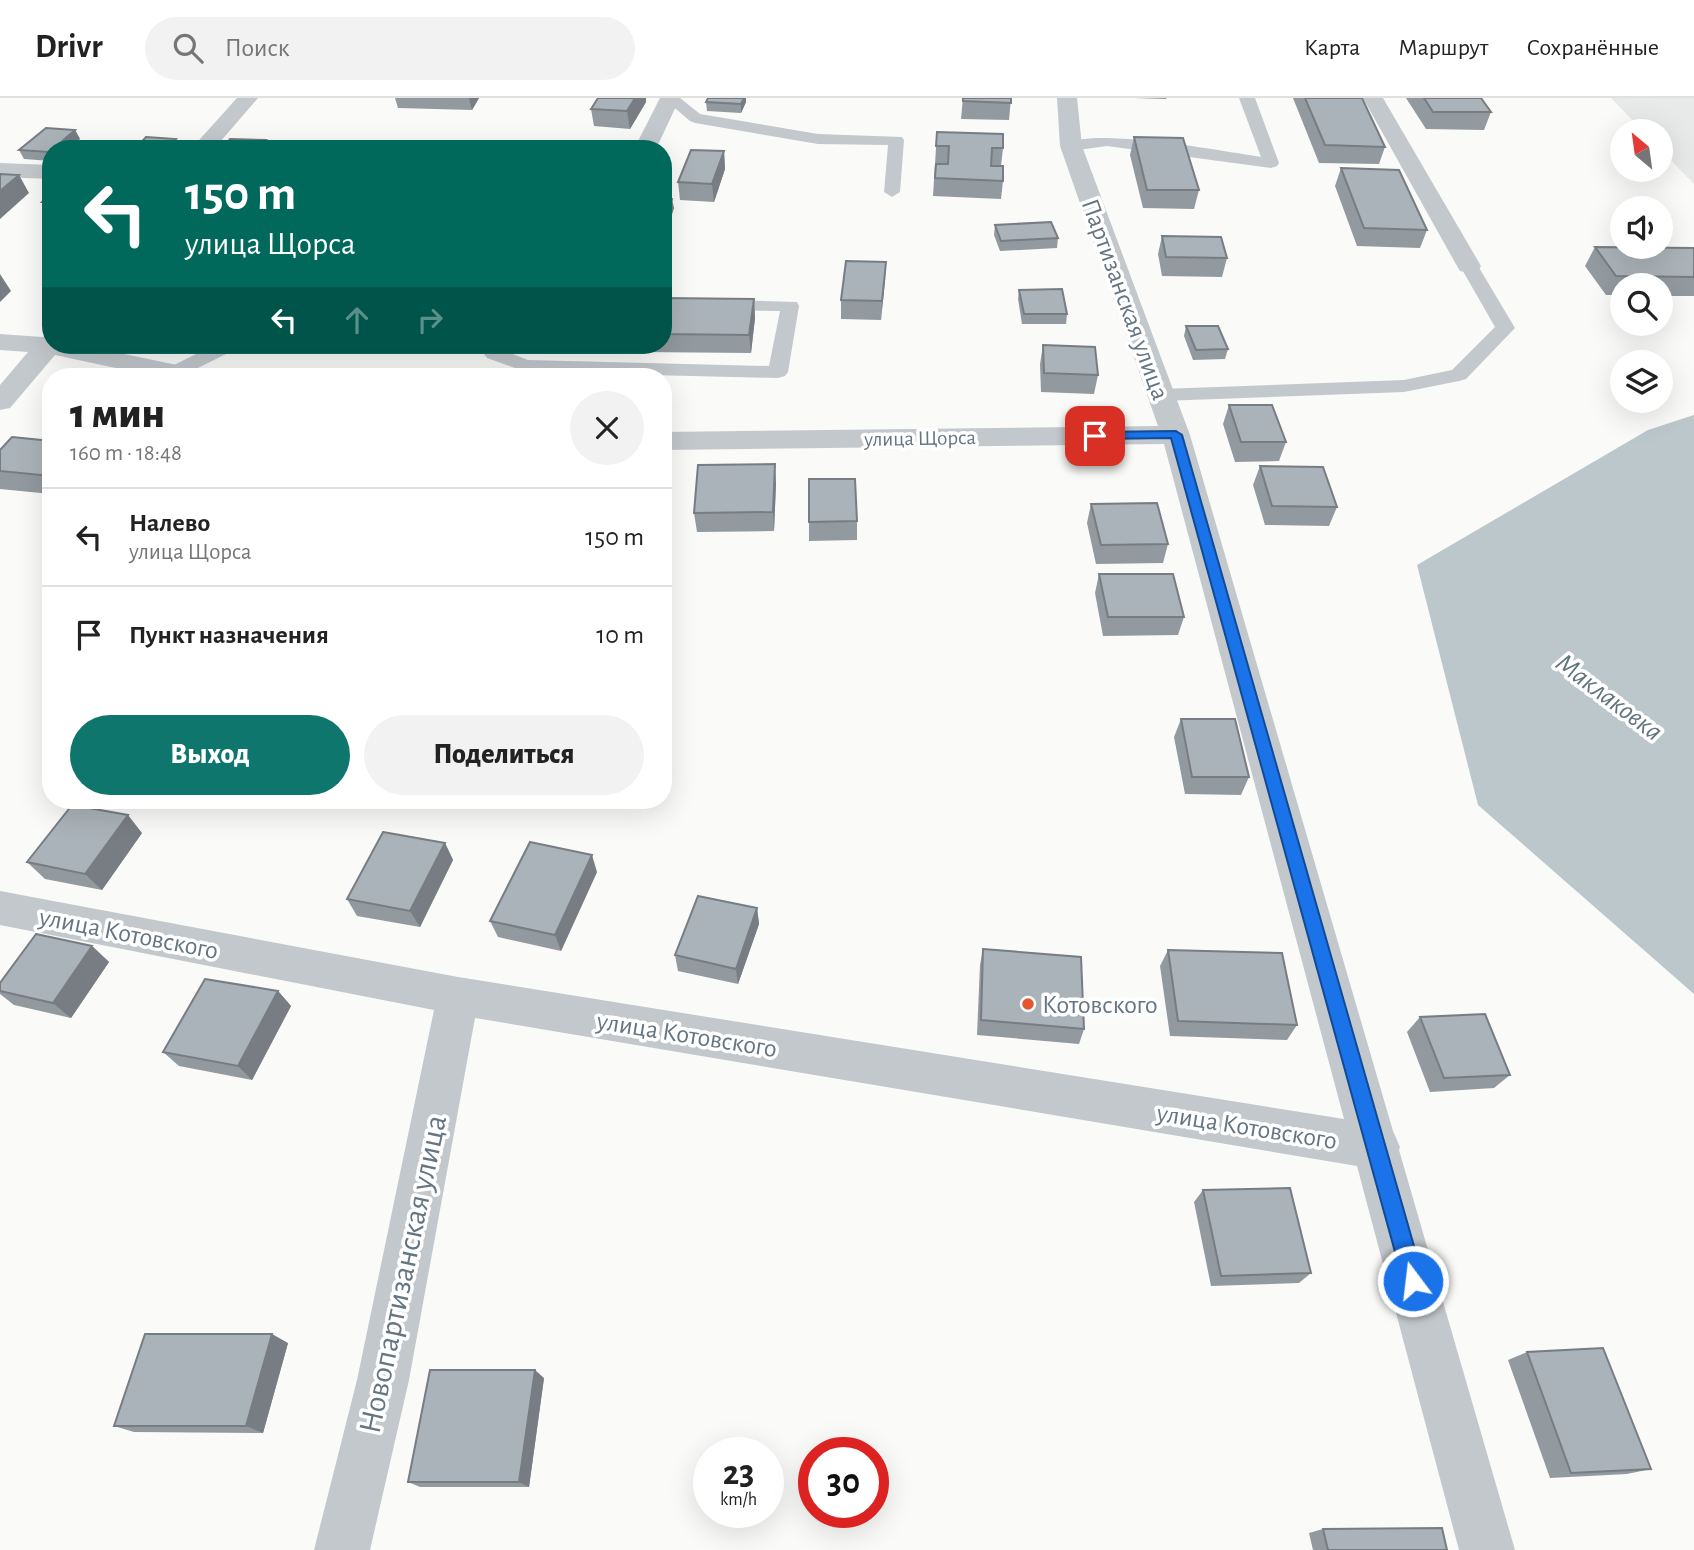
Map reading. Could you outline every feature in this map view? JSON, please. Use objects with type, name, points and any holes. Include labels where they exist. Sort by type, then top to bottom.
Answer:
[{"type":"street","points":[[210,140],[248,98]]},
{"type":"street","points":[[650,140],[671,98]]},
{"type":"street","name":"Партизанская улица","points":[[1068,98],[1071,146],[1176,435],[1377,1147],[1487,1550]]},
{"type":"street","points":[[1373,98],[1469,266]]},
{"type":"street","points":[[0,170],[42,172]]},
{"type":"street","points":[[0,342],[42,345]]},
{"type":"street","points":[[0,402],[42,354]]},
{"type":"street","points":[[92,354],[156,368]]},
{"type":"street","name":"улица Щорса","points":[[672,441],[1176,435]]},
{"type":"street","name":"улица Котовского","points":[[0,908],[458,996],[1377,1147]]},
{"type":"street","name":"Новопартизанская улица","points":[[342,1550],[383,1380],[458,996]]},
{"type":"lane","points":[[671,98],[695,118],[818,139],[896,140],[892,192]]},
{"type":"lane","points":[[1071,146],[1107,142],[1271,163],[1247,98]]},
{"type":"lane","points":[[1161,395],[1404,386],[1459,375],[1505,328],[1469,266]]},
{"type":"lane","points":[[672,304],[790,306],[778,372],[672,369]]},
{"type":"lane","points":[[193,368],[215,354]]},
{"type":"lane","points":[[494,354],[526,366],[610,368]]},
{"type":"shaded area","points":[[1611,98],[1694,98],[1694,184],[1673,162],[1673,119],[1631,119]]},
{"type":"water","name":"Маклаковка","points":[[1694,415],[1694,994],[1478,805],[1417,565],[1648,430]]},
{"type":"building","points":[[598,98],[635,98],[627,111],[591,109]]},
{"type":"building","points":[[708,98],[744,98],[741,104],[706,102]]},
{"type":"building","points":[[963,98],[1011,98],[1011,103],[963,101]]},
{"type":"building","points":[[1305,98],[1362,98],[1385,147],[1325,145]]},
{"type":"building","points":[[1424,98],[1481,98],[1491,112],[1433,112]]},
{"type":"building","points":[[46,128],[75,130],[63,140],[42,140],[42,152],[19,150]]},
{"type":"building","points":[[937,132],[1003,134],[1003,148],[992,148],[991,166],[1003,166],[1003,181],[935,178],[936,164],[948,164],[949,146],[936,146]]},
{"type":"building","points":[[146,137],[176,139],[175,140],[143,140]]},
{"type":"building","points":[[1134,137],[1183,138],[1199,190],[1147,190]]},
{"type":"building","points":[[691,150],[724,151],[712,184],[678,182]]},
{"type":"building","points":[[1341,168],[1399,170],[1427,230],[1364,228]]},
{"type":"building","points":[[0,174],[19,175],[0,191]]},
{"type":"building","points":[[1051,222],[1058,238],[1001,241],[995,225]]},
{"type":"building","points":[[1162,236],[1221,237],[1227,258],[1166,257]]},
{"type":"building","points":[[1595,247],[1610,247],[1610,259],[1673,259],[1673,248],[1694,248],[1694,277],[1673,277],[1673,273],[1614,273]]},
{"type":"building","points":[[846,261],[886,262],[882,301],[841,300]]},
{"type":"building","points":[[1062,289],[1067,314],[1024,314],[1019,290]]},
{"type":"building","points":[[672,298],[754,299],[749,335],[672,334]]},
{"type":"building","points":[[1186,326],[1218,326],[1228,349],[1196,350]]},
{"type":"building","points":[[1043,345],[1095,347],[1098,375],[1044,373]]},
{"type":"building","points":[[1229,405],[1272,405],[1286,442],[1241,442]]},
{"type":"building","points":[[12,437],[42,440],[42,475],[0,471],[0,450]]},
{"type":"building","points":[[775,464],[773,512],[694,513],[698,465]]},
{"type":"building","points":[[1260,466],[1323,467],[1337,507],[1272,506]]},
{"type":"building","points":[[809,479],[855,479],[857,521],[809,522]]},
{"type":"building","points":[[1157,503],[1168,544],[1101,545],[1091,504]]},
{"type":"building","points":[[1099,574],[1173,574],[1184,617],[1108,617]]},
{"type":"building","points":[[1181,719],[1235,719],[1249,777],[1192,777]]},
{"type":"building","points":[[69,809],[94,809],[128,815],[85,874],[27,862]]},
{"type":"building","points":[[383,832],[445,843],[410,911],[347,899]]},
{"type":"building","points":[[530,842],[592,855],[555,935],[490,921]]},
{"type":"building","points":[[698,896],[757,908],[736,969],[675,955]]},
{"type":"building","points":[[36,934],[92,946],[53,1003],[0,991],[0,983]]},
{"type":"building","name":"Котовского","points":[[983,949],[1081,957],[1084,1029],[981,1020]]},
{"type":"building","points":[[1168,950],[1282,953],[1297,1025],[1178,1021]]},
{"type":"building","points":[[205,979],[278,991],[238,1066],[163,1052]]},
{"type":"building","points":[[1485,1014],[1510,1075],[1444,1078],[1420,1017]]},
{"type":"building","points":[[1290,1188],[1311,1273],[1221,1276],[1203,1190]]},
{"type":"building","points":[[145,1334],[272,1334],[246,1426],[114,1426]]},
{"type":"building","points":[[1603,1348],[1651,1469],[1571,1473],[1527,1352]]},
{"type":"building","points":[[430,1370],[535,1370],[519,1482],[408,1482]]},
{"type":"building","points":[[1442,1528],[1447,1550],[1328,1550],[1323,1529]]},
{"type":"place","name":"Котовского","points":[[1028,1004]]},
{"type":"route","points":[[1095,436],[1176,435],[1413,1281]]}]
